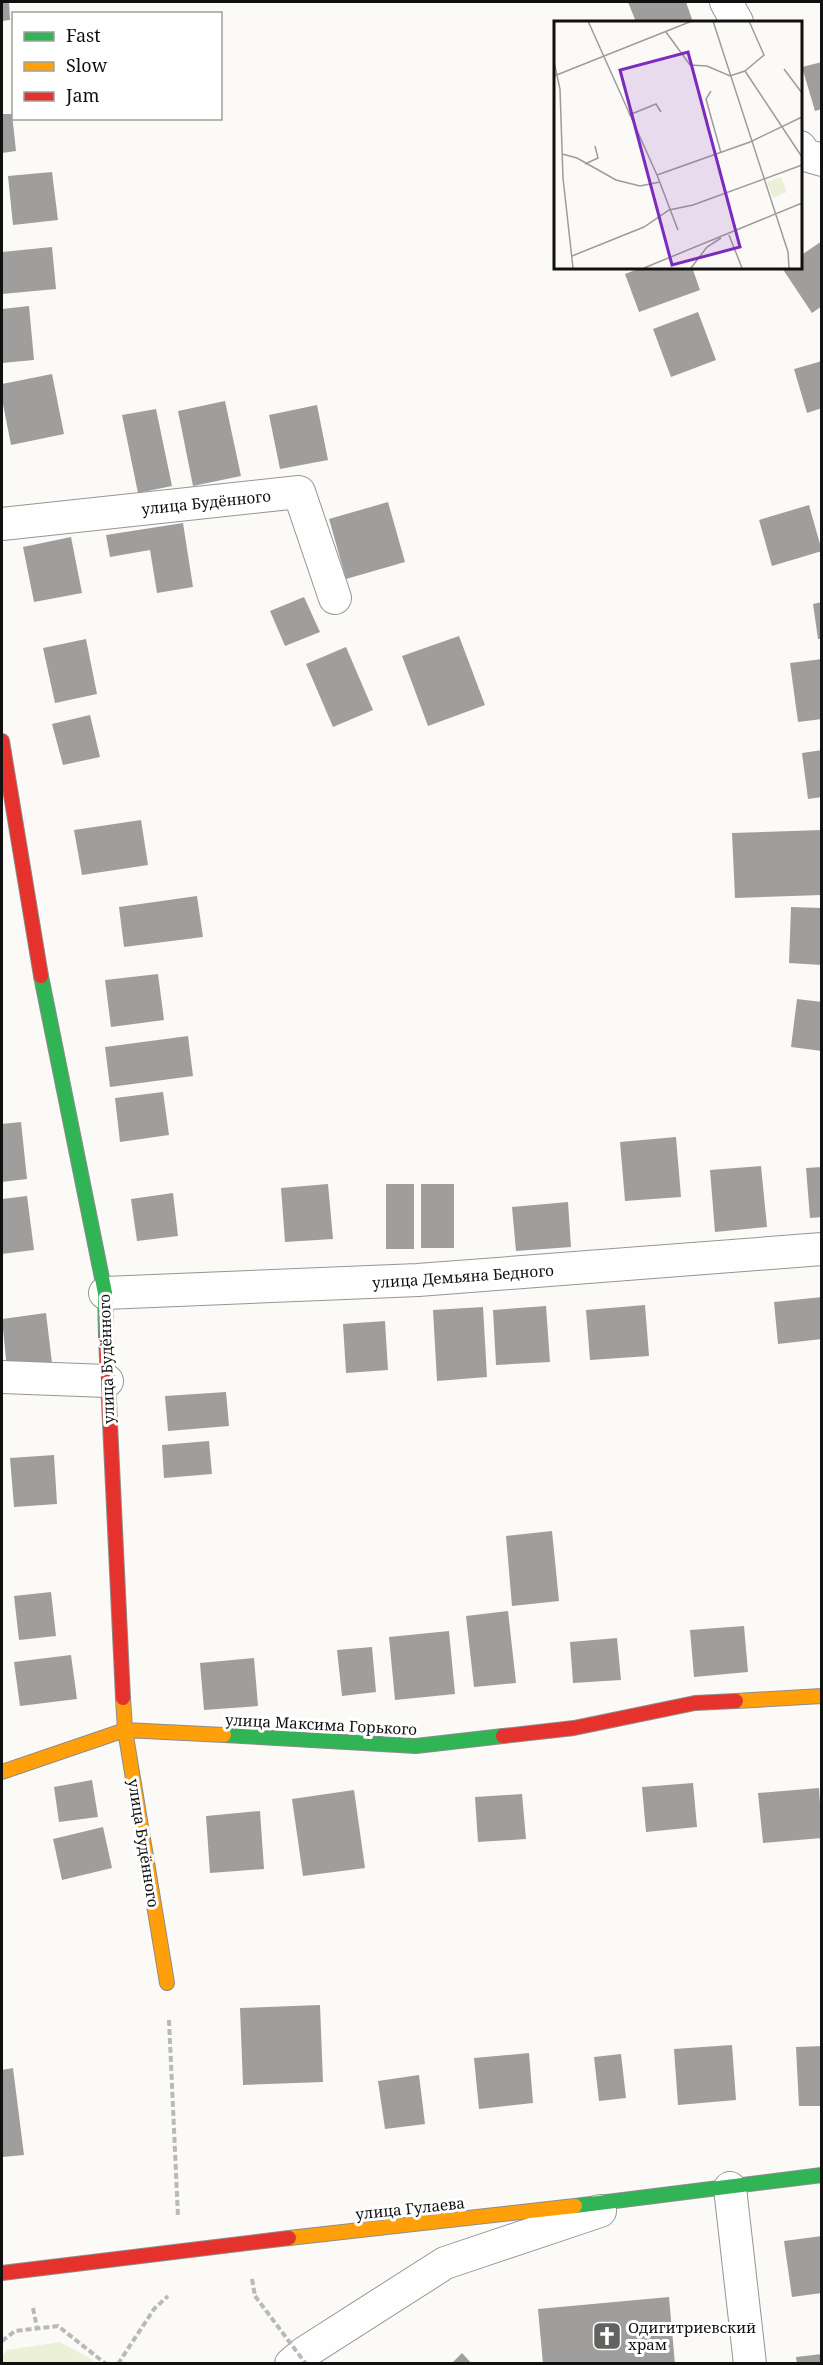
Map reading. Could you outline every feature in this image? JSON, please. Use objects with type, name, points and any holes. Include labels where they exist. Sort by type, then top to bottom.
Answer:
[{"type":"street","points":[[726,2],[736,21]]},
{"type":"street","points":[[802,149],[805,155],[822,160]]},
{"type":"street","name":"улица Будённого","points":[[2,524],[299,492],[335,597]]},
{"type":"street","name":"улица Будённого","points":[[2,741],[45,1003],[105,1293],[106,1381],[125,1730],[167,1983]]},
{"type":"street","name":"улица Демьяна Бедного","points":[[105,1293],[418,1280],[822,1249]]},
{"type":"street","points":[[2,1377],[106,1381]]},
{"type":"street","name":"улица Максима Горького","points":[[2,1772],[125,1730],[416,1746],[574,1728],[695,1703],[822,1695]]},
{"type":"street","name":"улица Гулаева","points":[[2,2273],[631,2200],[822,2175]]},
{"type":"street","points":[[730,2188],[750,2364]]},
{"type":"street","points":[[291,2364],[304,2353],[445,2263],[631,2200]]},
{"type":"path","points":[[167,1983],[179,2253]]},
{"type":"path","points":[[118,2364],[154,2309],[168,2296]]},
{"type":"path","points":[[255,2296],[306,2364]]},
{"type":"path","points":[[33,2308],[37,2328]]},
{"type":"path","points":[[2,2341],[15,2331],[58,2326],[106,2364]]},
{"type":"green space","points":[[60,2342],[93,2360],[90,2364],[2,2363],[2,2355],[8,2350]]},
{"type":"building","points":[[2,2],[9,2],[10,20],[2,21]]},
{"type":"building","points":[[628,2],[686,2],[693,21],[636,21]]},
{"type":"building","points":[[822,62],[822,109],[815,111],[802,67]]},
{"type":"building","points":[[2,114],[12,114],[16,151],[2,153]]},
{"type":"building","points":[[52,172],[58,220],[13,225],[8,176]]},
{"type":"building","points":[[822,241],[822,306],[812,313],[782,268],[802,268],[802,255]]},
{"type":"building","points":[[52,247],[56,289],[2,294],[2,252]]},
{"type":"building","points":[[640,268],[692,268],[700,290],[639,312],[625,274]]},
{"type":"building","points":[[29,306],[34,360],[2,363],[2,309]]},
{"type":"building","points":[[698,312],[716,360],[671,377],[653,329]]},
{"type":"building","points":[[822,361],[822,408],[807,413],[794,369]]},
{"type":"building","points":[[52,374],[64,434],[11,445],[2,399],[2,384]]},
{"type":"building","points":[[225,401],[241,476],[193,486],[178,411]]},
{"type":"building","points":[[317,405],[328,460],[280,469],[269,415]]},
{"type":"building","points":[[156,409],[172,486],[138,493],[122,415]]},
{"type":"building","points":[[388,502],[405,562],[346,579],[329,519]]},
{"type":"building","points":[[809,505],[822,551],[772,566],[759,520]]},
{"type":"building","points":[[183,523],[193,587],[157,593],[150,550],[110,557],[106,535]]},
{"type":"building","points":[[71,537],[82,593],[34,602],[23,547]]},
{"type":"building","points":[[304,597],[320,632],[285,646],[270,611]]},
{"type":"building","points":[[822,602],[822,639],[818,639],[813,604]]},
{"type":"building","points":[[459,636],[485,705],[428,726],[402,656]]},
{"type":"building","points":[[86,639],[97,694],[55,703],[43,648]]},
{"type":"building","points":[[346,647],[373,710],[333,727],[306,664]]},
{"type":"building","points":[[822,659],[822,719],[798,722],[790,663]]},
{"type":"building","points":[[90,715],[100,757],[63,765],[52,724]]},
{"type":"building","points":[[822,750],[822,797],[808,799],[802,753]]},
{"type":"building","points":[[141,820],[148,865],[82,875],[74,830]]},
{"type":"building","points":[[822,830],[822,895],[735,898],[732,833]]},
{"type":"building","points":[[197,896],[203,937],[124,947],[119,907]]},
{"type":"building","points":[[791,907],[822,908],[822,965],[789,963]]},
{"type":"building","points":[[158,974],[164,1020],[111,1027],[105,980]]},
{"type":"building","points":[[797,999],[822,1002],[822,1051],[791,1047]]},
{"type":"building","points":[[188,1036],[193,1076],[110,1087],[105,1047]]},
{"type":"building","points":[[163,1092],[169,1135],[120,1142],[115,1098]]},
{"type":"building","points":[[21,1122],[27,1179],[2,1182],[2,1124]]},
{"type":"building","points":[[676,1137],[681,1197],[625,1201],[620,1142]]},
{"type":"building","points":[[761,1166],[767,1227],[715,1232],[710,1170]]},
{"type":"building","points":[[822,1167],[822,1217],[810,1218],[806,1168]]},
{"type":"building","points":[[328,1184],[333,1239],[285,1242],[281,1188]]},
{"type":"building","points":[[386,1184],[414,1184],[414,1249],[386,1249]]},
{"type":"building","points":[[421,1184],[454,1184],[454,1248],[421,1248]]},
{"type":"building","points":[[173,1193],[178,1236],[137,1241],[131,1199]]},
{"type":"building","points":[[27,1196],[34,1250],[2,1254],[2,1199]]},
{"type":"building","points":[[568,1202],[571,1247],[516,1251],[512,1207]]},
{"type":"building","points":[[822,1297],[822,1339],[778,1344],[774,1302]]},
{"type":"building","points":[[645,1305],[649,1356],[590,1360],[586,1310]]},
{"type":"building","points":[[546,1306],[550,1362],[496,1365],[493,1310]]},
{"type":"building","points":[[483,1307],[487,1377],[437,1381],[433,1310]]},
{"type":"building","points":[[46,1313],[52,1363],[7,1369],[2,1319]]},
{"type":"building","points":[[385,1321],[388,1370],[346,1373],[343,1324]]},
{"type":"building","points":[[226,1392],[229,1426],[168,1431],[165,1396]]},
{"type":"building","points":[[209,1441],[212,1474],[164,1478],[162,1445]]},
{"type":"building","points":[[54,1455],[57,1504],[14,1507],[10,1458]]},
{"type":"building","points":[[552,1531],[559,1601],[512,1606],[506,1536]]},
{"type":"building","points":[[51,1592],[56,1636],[19,1640],[14,1596]]},
{"type":"building","points":[[508,1611],[516,1683],[474,1687],[466,1616]]},
{"type":"building","points":[[744,1626],[748,1672],[694,1677],[690,1630]]},
{"type":"building","points":[[449,1631],[455,1694],[395,1700],[389,1637]]},
{"type":"building","points":[[617,1638],[621,1680],[573,1683],[570,1642]]},
{"type":"building","points":[[372,1647],[376,1692],[342,1696],[337,1650]]},
{"type":"building","points":[[71,1655],[77,1699],[20,1706],[14,1662]]},
{"type":"building","points":[[254,1658],[258,1706],[204,1710],[200,1663]]},
{"type":"building","points":[[92,1780],[98,1817],[59,1822],[54,1787]]},
{"type":"building","points":[[693,1783],[697,1827],[646,1832],[642,1787]]},
{"type":"building","points":[[819,1788],[822,1838],[763,1843],[758,1793]]},
{"type":"building","points":[[354,1790],[365,1868],[303,1876],[292,1799]]},
{"type":"building","points":[[522,1794],[526,1839],[478,1842],[475,1797]]},
{"type":"building","points":[[260,1811],[264,1869],[210,1873],[206,1816]]},
{"type":"building","points":[[103,1827],[112,1868],[62,1880],[53,1839]]},
{"type":"building","points":[[320,2005],[323,2082],[243,2085],[240,2008]]},
{"type":"building","points":[[732,2045],[736,2100],[678,2105],[674,2049]]},
{"type":"building","points":[[822,2046],[822,2106],[799,2106],[796,2047]]},
{"type":"building","points":[[529,2053],[533,2103],[479,2109],[474,2058]]},
{"type":"building","points":[[621,2054],[626,2098],[599,2101],[594,2057]]},
{"type":"building","points":[[13,2068],[24,2155],[2,2157],[2,2070]]},
{"type":"building","points":[[419,2075],[425,2124],[385,2129],[378,2081]]},
{"type":"building","points":[[822,2236],[822,2293],[792,2297],[784,2241]]},
{"type":"building","name":"Одигитриевский храм","points":[[669,2297],[675,2364],[543,2364],[538,2309]]},
{"type":"building","points":[[462,2353],[472,2364],[451,2364]]},
{"type":"building","points":[[822,2354],[822,2364],[797,2364],[796,2357]]},
{"type":"traffic: fast","points":[[41,976],[105,1293],[106,1338]]},
{"type":"traffic: fast","points":[[224,1735],[416,1746],[503,1736]]},
{"type":"traffic: fast","points":[[575,2206],[822,2175]]},
{"type":"traffic: slow","points":[[736,1701],[822,1696]]},
{"type":"traffic: slow","points":[[123,1698],[125,1730],[167,1983]]},
{"type":"traffic: slow","points":[[2,1772],[125,1730],[224,1735]]},
{"type":"traffic: slow","points":[[289,2238],[575,2206]]},
{"type":"traffic: jam","points":[[2,741],[41,976]]},
{"type":"traffic: jam","points":[[106,1338],[123,1698]]},
{"type":"traffic: jam","points":[[503,1736],[574,1728],[695,1703],[736,1701]]},
{"type":"traffic: jam","points":[[2,2273],[289,2238]]},
{"type":"place","name":"Одигитриевский храм","points":[[607,2336]]}]
